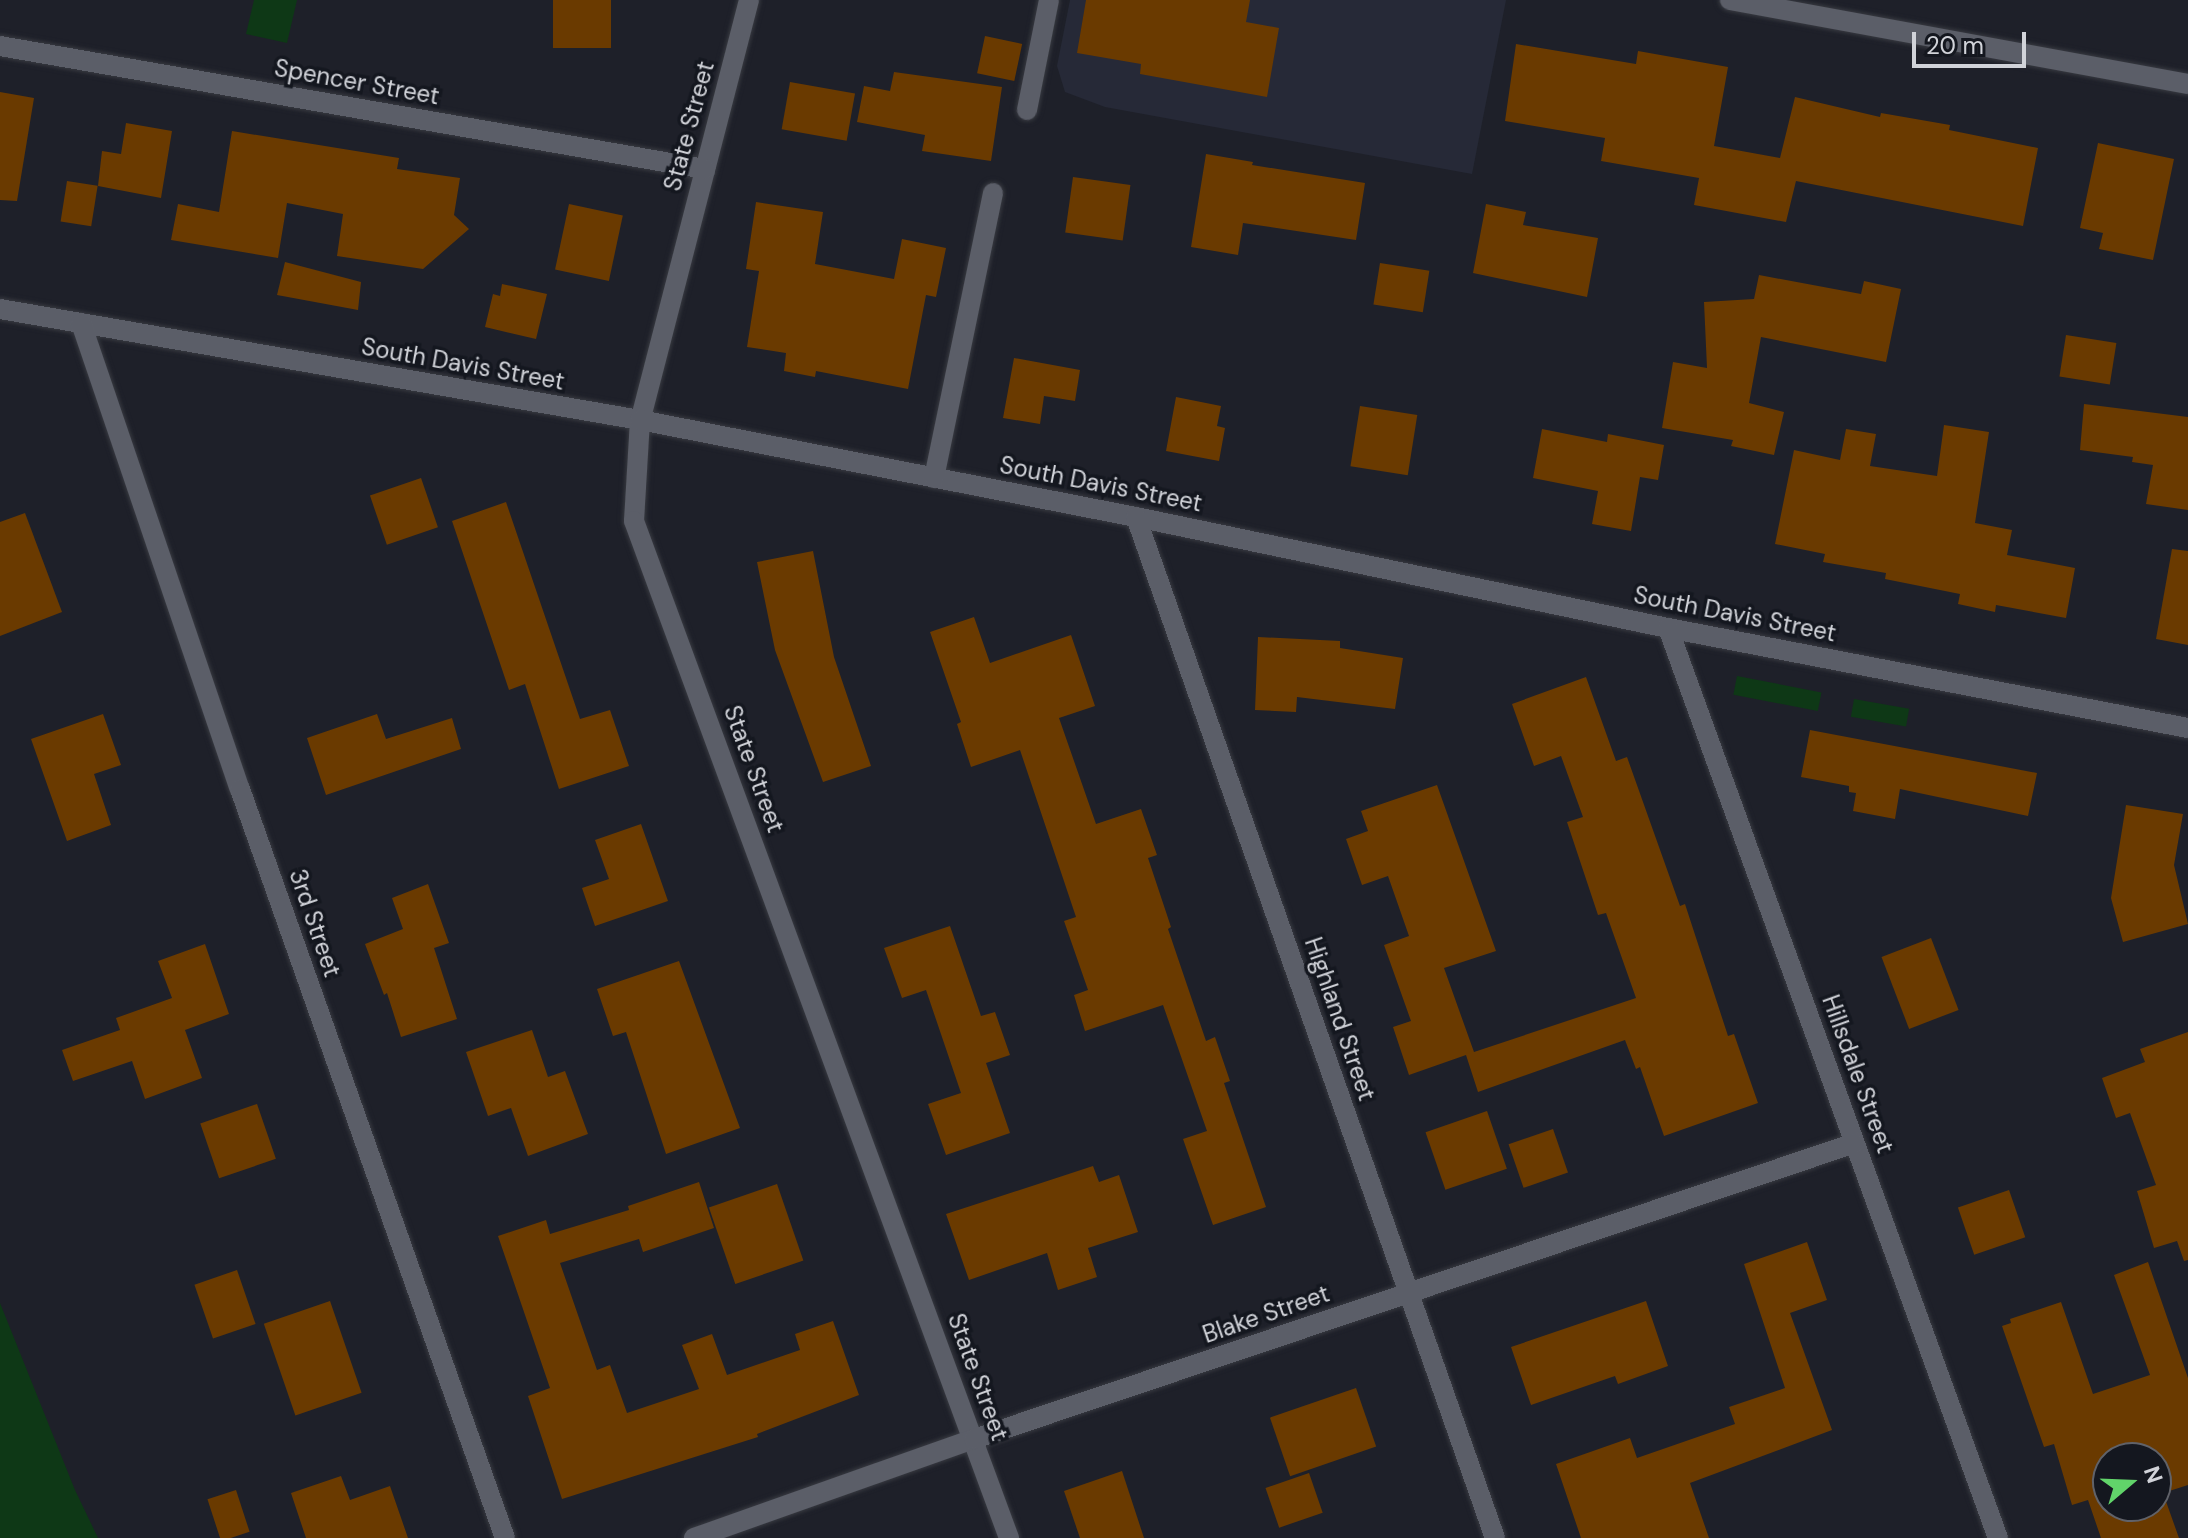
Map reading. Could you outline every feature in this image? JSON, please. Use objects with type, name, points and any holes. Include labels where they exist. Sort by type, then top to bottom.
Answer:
[{"type":"street","name":"State Street","points":[[749,0],[640,420],[634,521],[1009,1538]]},
{"type":"street","points":[[1027,110],[1049,0]]},
{"type":"street","points":[[1730,0],[2188,84]]},
{"type":"street","name":"Spencer Street","points":[[0,46],[705,169]]},
{"type":"street","points":[[934,478],[993,193]]},
{"type":"street","name":"South Davis Street","points":[[0,309],[640,420],[1136,517],[1668,628],[2188,728]]},
{"type":"street","name":"3rd Street","points":[[81,323],[240,789],[505,1538]]},
{"type":"street","name":"Highland Street","points":[[1136,517],[1495,1538]]},
{"type":"street","name":"Hillsdale Street","points":[[1668,628],[1998,1538]]},
{"type":"street","name":"Blake Street","points":[[694,1538],[974,1439],[1855,1143]]},
{"type":"shaded area","points":[[1070,0],[1506,0],[1472,174],[1105,107],[1065,92],[1057,66]]},
{"type":"green space","points":[[254,0],[297,0],[287,43],[246,34]]},
{"type":"green space","points":[[1737,676],[1821,692],[1818,711],[1733,695]]},
{"type":"green space","points":[[1854,699],[1909,709],[1906,726],[1851,717]]},
{"type":"green space","points":[[0,1303],[75,1490],[98,1538],[0,1538]]},
{"type":"building","points":[[553,0],[611,0],[611,48],[553,48]]},
{"type":"building","points":[[1086,0],[1250,0],[1246,22],[1279,28],[1267,97],[1140,74],[1141,64],[1077,53]]},
{"type":"building","points":[[985,36],[1022,44],[1014,81],[977,73]]},
{"type":"building","points":[[1516,44],[1636,64],[1638,51],[1728,67],[1714,146],[1780,158],[1795,97],[1880,117],[1881,113],[1950,125],[1949,130],[2038,148],[2023,226],[1796,181],[1786,222],[1694,205],[1699,178],[1601,161],[1605,138],[1505,121]]},
{"type":"building","points":[[894,72],[1002,87],[991,161],[922,151],[925,135],[857,122],[864,86],[890,91]]},
{"type":"building","points":[[790,82],[855,93],[847,141],[782,129]]},
{"type":"building","points":[[0,92],[34,98],[17,201],[0,200]]},
{"type":"building","points":[[126,123],[172,131],[161,198],[98,186],[102,151],[121,154]]},
{"type":"building","points":[[232,131],[399,158],[397,169],[460,178],[454,215],[469,229],[423,269],[337,256],[343,214],[287,203],[278,258],[171,240],[178,204],[219,212]]},
{"type":"building","points":[[2098,143],[2174,159],[2153,260],[2099,249],[2103,233],[2080,228]]},
{"type":"building","points":[[1206,154],[1253,162],[1252,165],[1365,183],[1356,240],[1243,223],[1238,255],[1191,247]]},
{"type":"building","points":[[1073,177],[1130,185],[1123,241],[1065,232]]},
{"type":"building","points":[[67,181],[98,186],[91,226],[61,221]]},
{"type":"building","points":[[756,202],[823,212],[815,264],[894,279],[902,239],[946,248],[936,297],[926,295],[908,389],[816,371],[815,377],[784,371],[786,353],[747,347],[759,271],[746,269]]},
{"type":"building","points":[[569,204],[623,215],[609,281],[555,270]]},
{"type":"building","points":[[1486,204],[1526,212],[1523,225],[1598,238],[1587,297],[1473,273]]},
{"type":"building","points":[[285,262],[361,282],[358,310],[277,295]]},
{"type":"building","points":[[1380,263],[1429,271],[1423,312],[1373,304]]},
{"type":"building","points":[[1759,275],[1861,294],[1864,281],[1901,289],[1886,362],[1761,337],[1749,403],[1784,412],[1774,455],[1731,446],[1733,440],[1662,428],[1673,362],[1707,368],[1704,302],[1754,299]]},
{"type":"building","points":[[502,284],[547,294],[536,339],[485,327],[493,294],[500,296]]},
{"type":"building","points":[[2066,335],[2116,343],[2110,384],[2059,376]]},
{"type":"building","points":[[1014,358],[1080,370],[1075,401],[1044,396],[1040,424],[1003,418]]},
{"type":"building","points":[[1176,397],[1221,406],[1217,426],[1225,428],[1219,461],[1166,451]]},
{"type":"building","points":[[2084,404],[2188,417],[2188,510],[2146,504],[2153,465],[2132,462],[2133,457],[2080,450]]},
{"type":"building","points":[[1360,406],[1417,415],[1408,475],[1350,466]]},
{"type":"building","points":[[1944,425],[1989,432],[1975,523],[2012,530],[2007,555],[2075,568],[2066,618],[1996,605],[1995,612],[1958,604],[1960,594],[1885,579],[1886,573],[1823,562],[1825,554],[1775,544],[1794,450],[1840,460],[1846,429],[1876,434],[1870,466],[1937,476]]},
{"type":"building","points":[[1542,429],[1607,442],[1608,434],[1664,445],[1658,480],[1640,477],[1631,531],[1592,524],[1598,491],[1533,478]]},
{"type":"building","points":[[421,478],[438,527],[387,545],[370,496]]},
{"type":"building","points":[[506,502],[580,719],[610,710],[629,766],[559,789],[525,684],[509,690],[452,521]]},
{"type":"building","points":[[25,513],[62,612],[0,636],[0,522]]},
{"type":"building","points":[[2172,549],[2188,551],[2188,645],[2156,639]]},
{"type":"building","points":[[813,551],[834,657],[871,766],[823,782],[775,650],[757,562]]},
{"type":"building","points":[[974,617],[990,663],[1071,635],[1095,706],[1059,718],[1096,824],[1141,809],[1157,855],[1148,858],[1171,927],[1168,929],[1206,1041],[1215,1037],[1230,1081],[1224,1083],[1266,1207],[1213,1225],[1183,1139],[1207,1131],[1163,1005],[1085,1031],[1074,995],[1088,990],[1064,921],[1076,917],[1020,750],[971,767],[957,724],[961,722],[930,632]]},
{"type":"building","points":[[1258,637],[1340,641],[1340,648],[1403,658],[1395,709],[1297,697],[1296,712],[1255,710]]},
{"type":"building","points":[[1586,677],[1616,761],[1627,757],[1680,906],[1685,904],[1728,1036],[1734,1034],[1758,1103],[1664,1136],[1640,1067],[1636,1069],[1625,1040],[1478,1092],[1466,1055],[1409,1075],[1393,1027],[1411,1021],[1384,945],[1409,936],[1388,876],[1362,885],[1346,839],[1368,831],[1361,811],[1437,785],[1496,951],[1444,968],[1474,1052],[1636,998],[1606,913],[1598,915],[1567,822],[1583,817],[1561,756],[1534,766],[1512,704]]},
{"type":"building","points":[[103,714],[121,765],[94,774],[111,825],[67,841],[31,739]]},
{"type":"building","points":[[377,714],[386,739],[452,718],[461,749],[326,795],[307,738]]},
{"type":"building","points":[[1810,730],[2037,773],[2028,816],[1900,789],[1895,819],[1853,811],[1856,793],[1849,792],[1849,786],[1801,777]]},
{"type":"building","points":[[2126,805],[2183,814],[2174,865],[2188,924],[2123,942],[2111,898]]},
{"type":"building","points":[[641,824],[668,901],[595,926],[582,888],[609,879],[595,840]]},
{"type":"building","points":[[428,884],[449,943],[434,948],[457,1019],[401,1037],[387,993],[384,995],[365,944],[403,929],[392,898]]},
{"type":"building","points":[[950,926],[981,1016],[995,1012],[1010,1055],[986,1063],[1010,1133],[946,1155],[928,1104],[961,1093],[926,990],[902,998],[884,948]]},
{"type":"building","points":[[1931,938],[1959,1010],[1909,1029],[1882,957]]},
{"type":"building","points":[[205,944],[229,1014],[185,1030],[202,1078],[145,1099],[132,1061],[73,1081],[62,1050],[120,1030],[116,1018],[172,998],[158,961]]},
{"type":"building","points":[[679,961],[740,1128],[666,1154],[626,1032],[613,1036],[597,989]]},
{"type":"building","points":[[532,1030],[548,1077],[565,1071],[588,1134],[528,1156],[511,1108],[488,1116],[466,1052]]},
{"type":"building","points":[[2188,1032],[2188,1260],[2184,1261],[2177,1241],[2154,1248],[2137,1191],[2156,1185],[2130,1113],[2116,1118],[2102,1078],[2145,1062],[2140,1049]]},
{"type":"building","points":[[257,1104],[276,1159],[219,1178],[200,1124]]},
{"type":"building","points":[[1487,1111],[1507,1169],[1445,1190],[1426,1132]]},
{"type":"building","points":[[1553,1129],[1568,1172],[1524,1188],[1509,1144]]},
{"type":"building","points":[[1093,1166],[1099,1182],[1119,1175],[1138,1232],[1088,1248],[1097,1277],[1058,1290],[1047,1253],[969,1280],[946,1214]]},
{"type":"building","points":[[699,1182],[714,1228],[643,1252],[639,1239],[560,1263],[597,1370],[610,1365],[627,1413],[699,1389],[682,1345],[712,1334],[727,1375],[800,1350],[795,1334],[833,1321],[859,1395],[757,1434],[758,1437],[562,1499],[528,1396],[550,1388],[498,1236],[546,1220],[550,1234],[629,1210],[628,1206]]},
{"type":"building","points":[[777,1184],[803,1261],[735,1284],[709,1207]]},
{"type":"building","points":[[2009,1190],[2025,1237],[1974,1255],[1958,1208]]},
{"type":"building","points":[[1807,1242],[1827,1300],[1790,1313],[1832,1430],[1690,1483],[1709,1538],[1581,1538],[1556,1464],[1630,1438],[1637,1458],[1735,1424],[1729,1407],[1785,1388],[1744,1264]]},
{"type":"building","points":[[2148,1262],[2188,1378],[2188,1485],[2172,1490],[2172,1442],[2092,1442],[2092,1512],[2088,1500],[2072,1505],[2054,1444],[2044,1447],[2002,1326],[2011,1323],[2010,1319],[2061,1302],[2093,1394],[2150,1375],[2114,1275]]},
{"type":"building","points":[[237,1270],[256,1324],[213,1339],[194,1285]]},
{"type":"building","points":[[330,1301],[362,1393],[295,1416],[264,1324]]},
{"type":"building","points":[[1646,1301],[1668,1366],[1618,1384],[1615,1376],[1531,1405],[1511,1347]]},
{"type":"building","points":[[1356,1388],[1376,1447],[1290,1476],[1270,1418]]},
{"type":"building","points":[[1122,1471],[1144,1538],[1080,1538],[1064,1491]]},
{"type":"building","points":[[1309,1473],[1323,1513],[1279,1528],[1266,1488]]},
{"type":"building","points":[[341,1476],[350,1500],[390,1486],[408,1538],[306,1538],[291,1493]]},
{"type":"building","points":[[236,1490],[250,1532],[220,1538],[207,1499]]},
{"type":"building","points":[[2172,1518],[2179,1538],[2101,1538],[2096,1522],[2172,1522]]}]
